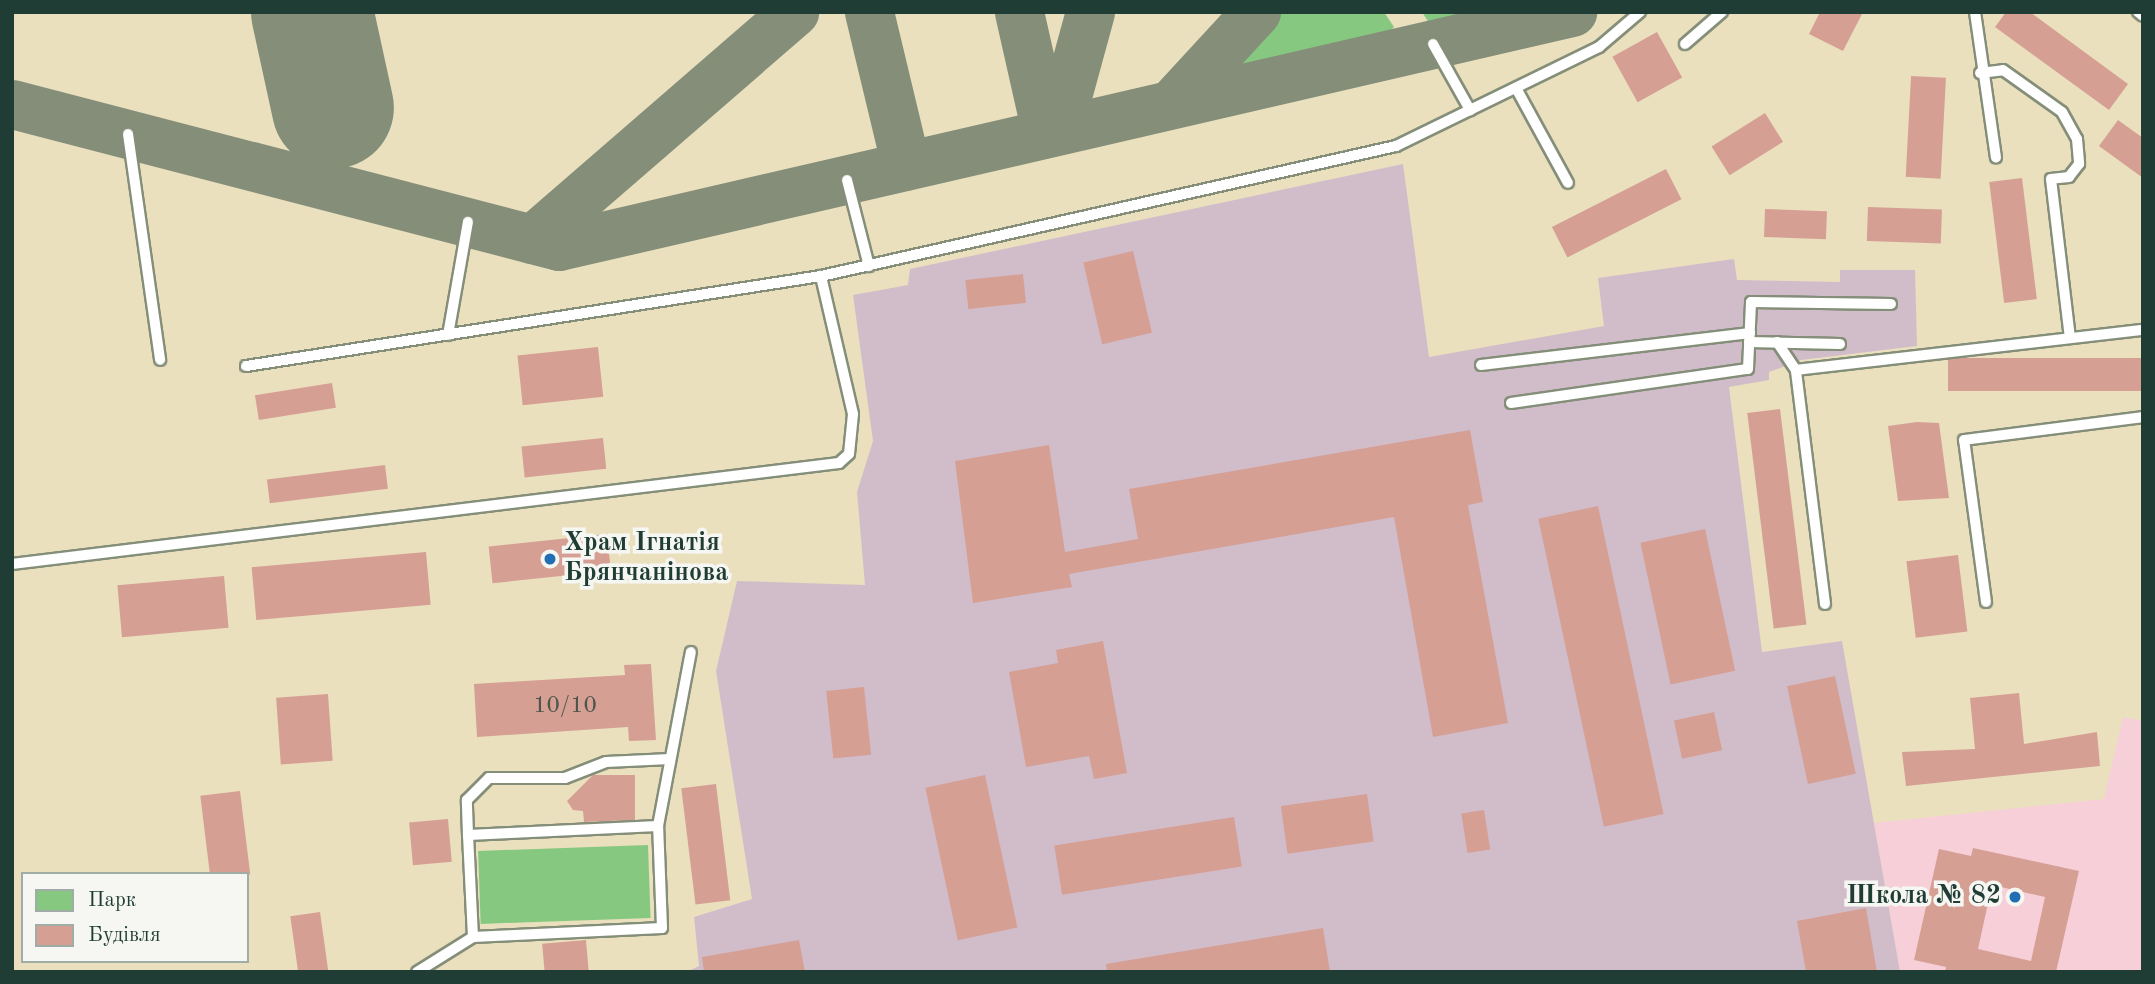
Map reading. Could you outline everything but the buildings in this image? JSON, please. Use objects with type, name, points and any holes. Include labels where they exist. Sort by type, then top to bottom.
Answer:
[{"type":"lane","points":[[246,366],[821,276],[1396,146],[1600,47],[1640,12]]},
{"type":"lane","points":[[1685,44],[1722,12]]},
{"type":"lane","points":[[1975,12],[1980,73],[1996,157]]},
{"type":"lane","points":[[2138,12],[2143,16]]},
{"type":"lane","points":[[1433,44],[1470,110]]},
{"type":"lane","points":[[1980,73],[2003,70],[2062,112],[2077,139],[2079,164],[2069,177],[2051,179],[2070,338]]},
{"type":"lane","points":[[1516,88],[1568,183]]},
{"type":"lane","points":[[128,134],[160,360]]},
{"type":"lane","points":[[847,180],[869,266]]},
{"type":"lane","points":[[449,334],[468,222]]},
{"type":"lane","points":[[12,564],[839,463],[849,454],[853,414],[821,276]]},
{"type":"lane","points":[[1511,403],[1748,369],[1751,302],[1891,304]]},
{"type":"lane","points":[[1796,370],[2143,330]]},
{"type":"lane","points":[[1481,365],[1749,337],[1777,342],[1840,344]]},
{"type":"lane","points":[[1777,342],[1796,370],[1825,604]]},
{"type":"lane","points":[[1986,603],[1964,440],[2143,417]]},
{"type":"lane","points":[[417,972],[473,937],[662,928],[658,826],[691,652]]},
{"type":"lane","points":[[473,937],[467,800],[489,778],[565,778],[606,762],[670,759]]},
{"type":"lane","points":[[468,835],[658,826]]},
{"type":"shaded area","points":[[1403,164],[1429,357],[1604,326],[1598,278],[1734,259],[1737,280],[1840,282],[1840,270],[1915,270],[1917,346],[1801,360],[1769,372],[1769,380],[1729,387],[1762,652],[1842,641],[1900,972],[686,972],[699,966],[694,917],[752,899],[716,671],[737,581],[865,585],[857,492],[873,441],[853,295],[908,285],[910,269]]},
{"type":"shaded area","name":"Школа № 82","points":[[2123,717],[2143,721],[2143,972],[1900,972],[1874,823],[2104,799]]},
{"type":"green space","points":[[1281,12],[1384,12],[1394,27],[1381,41],[1230,74]]},
{"type":"green space","points":[[1422,12],[1506,12],[1433,29]]},
{"type":"green space","points":[[648,845],[651,918],[481,924],[478,851]]},
{"type":"taxiway","points":[[532,239],[794,12]]},
{"type":"taxiway","points":[[869,12],[906,166]]},
{"type":"taxiway","points":[[1019,12],[1046,132]]},
{"type":"taxiway","points":[[1058,129],[1090,12]]},
{"type":"taxiway","points":[[1172,103],[1256,12]]},
{"type":"taxiway","points":[[12,104],[559,246],[1572,12]]},
{"type":"runway","points":[[312,12],[333,108]]},
{"type":"place","name":"Храм Ігнатія Брянчанінова","points":[[550,559]]},
{"type":"place","name":"Школа № 82","points":[[2015,897]]}]
